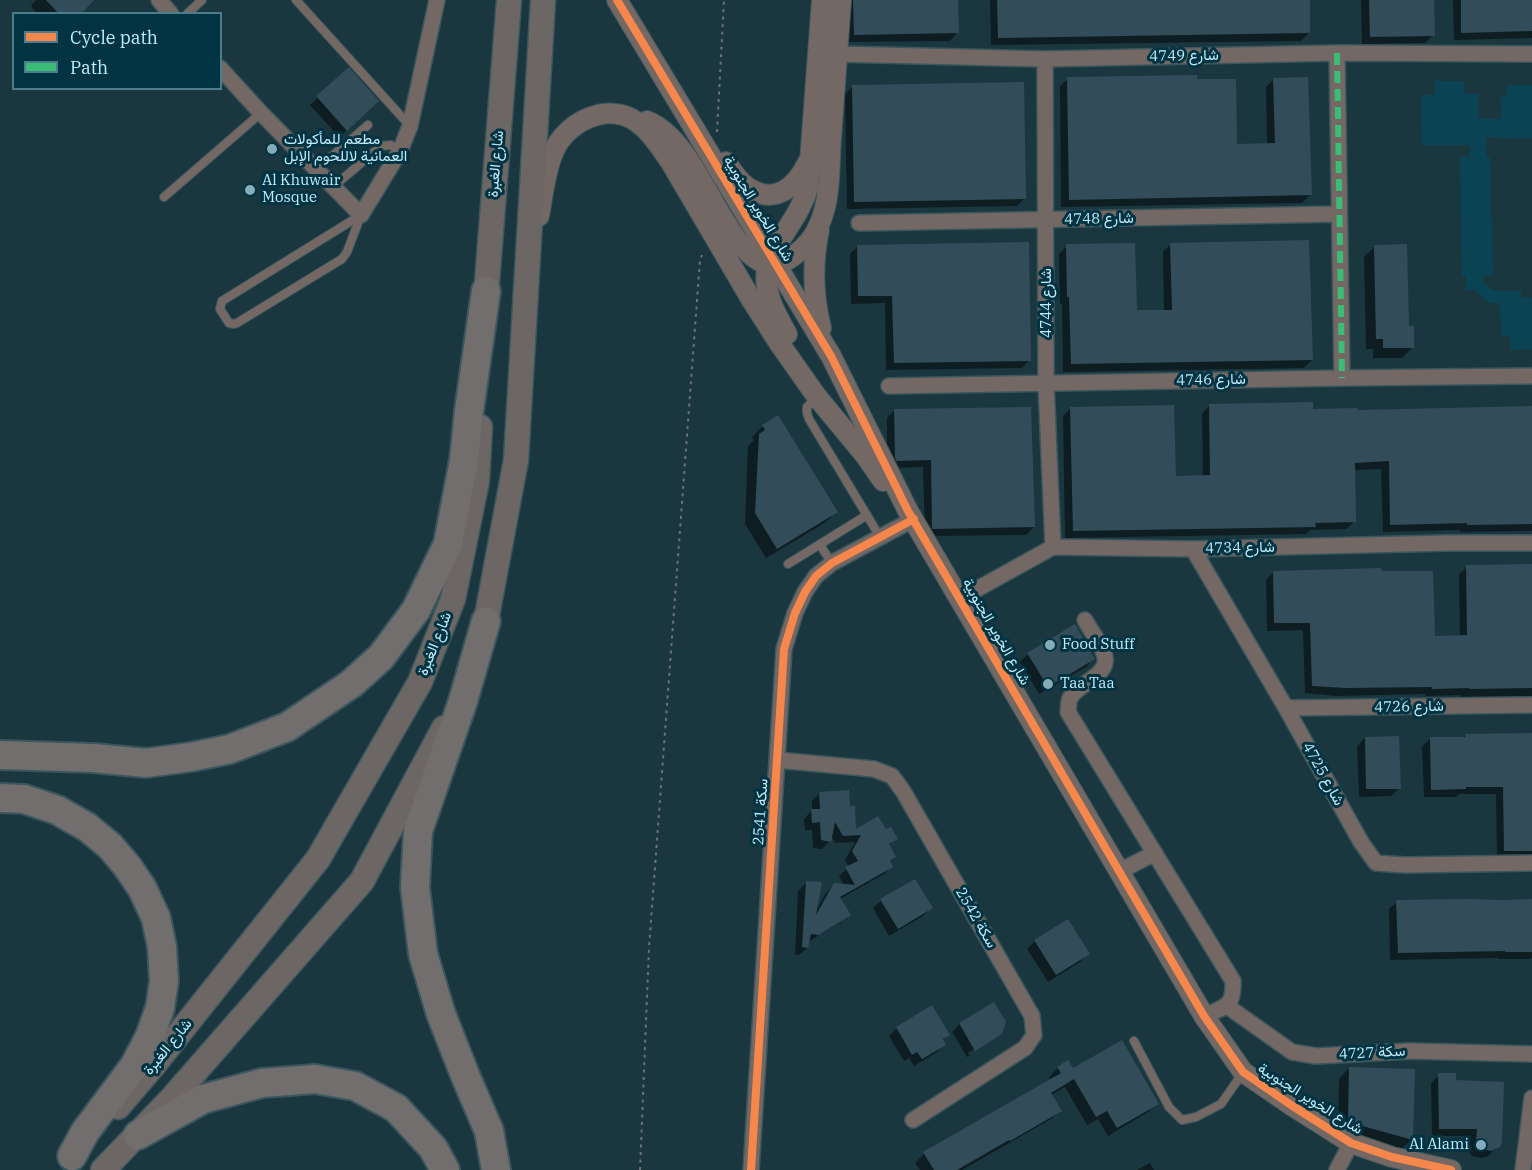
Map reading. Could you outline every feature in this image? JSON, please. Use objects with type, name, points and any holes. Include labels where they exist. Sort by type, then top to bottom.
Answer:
[{"type":"highway","points":[[0,755],[93,758],[146,763],[230,749],[287,727],[351,684],[381,657],[416,610],[448,544],[464,460],[486,291]]},
{"type":"highway","points":[[486,621],[463,701],[418,831],[415,887],[423,954],[441,1014],[489,1131],[496,1170]]},
{"type":"highway","points":[[0,798],[24,799],[57,810],[87,826],[110,846],[127,866],[141,888],[156,918],[162,947],[164,981],[160,1008],[150,1036],[135,1065],[65,1163]]},
{"type":"highway","points":[[138,1134],[203,1099],[262,1083],[315,1080],[355,1086],[396,1108],[433,1148],[445,1170]]},
{"type":"main road","name":"شارع الغبرة","points":[[65,1163],[148,1073],[318,860],[420,682],[453,599],[477,481],[486,291],[509,0]]},
{"type":"main road","points":[[103,1170],[174,1096],[362,881],[447,722],[486,621],[516,460],[543,0]]},
{"type":"street","points":[[159,0],[169,12]]},
{"type":"street","points":[[222,70],[361,215],[400,151],[410,126],[437,0]]},
{"type":"street","name":"شارع الخوير الجنوبية","points":[[617,0],[771,262],[831,356],[911,515],[1204,1016],[1243,1072],[1351,1143],[1392,1157],[1451,1170]]},
{"type":"street","name":"شارع الخوير الجنوبية","points":[[771,262],[800,210],[808,189],[822,0]]},
{"type":"street","name":"شارع الخوير الجنوبية","points":[[771,262],[793,257],[804,248],[820,224],[826,198],[842,0]]},
{"type":"street","points":[[644,46],[665,67],[734,175],[747,187],[762,194],[775,195],[790,189],[808,164],[812,148]]},
{"type":"street","points":[[1337,53],[1342,378]]},
{"type":"street","name":"4749 شارع","points":[[837,54],[1046,59],[1337,53],[1532,54]]},
{"type":"street","name":"4744 شارع","points":[[1046,59],[1046,384],[1053,547]]},
{"type":"street","points":[[528,264],[549,166],[553,152],[561,138],[581,121],[601,114],[620,115],[656,124],[684,153],[733,235],[748,253],[771,262],[768,293],[778,319],[865,455]]},
{"type":"street","name":"شارع الخوير الجنوبية","points":[[635,120],[655,140],[670,161],[750,299],[817,397],[911,515]]},
{"type":"street","name":"4748 شارع","points":[[859,224],[1339,214]]},
{"type":"street","points":[[820,224],[814,257],[814,291],[817,314],[831,356]]},
{"type":"street","name":"4746 شارع","points":[[889,386],[1532,376]]},
{"type":"street","name":"سكة 2541","points":[[751,1170],[784,650],[795,613],[816,576],[832,563],[880,537],[911,515]]},
{"type":"street","name":"4734 شارع","points":[[961,598],[1053,547],[1193,549],[1532,543]]},
{"type":"street","name":"4725 شارع","points":[[1193,549],[1361,842],[1376,863],[1405,865],[1532,863]]},
{"type":"street","points":[[1084,620],[1105,655],[1106,662],[1101,671],[1075,691],[1069,700],[1068,712],[1233,981],[1233,995],[1227,1006],[1204,1016]]},
{"type":"street","name":"4726 شارع","points":[[1286,708],[1532,705]]},
{"type":"street","name":"سكة 2542","points":[[777,760],[874,769],[892,776],[909,801],[1032,1016],[1035,1035],[1025,1048],[913,1120]]},
{"type":"street","points":[[1120,871],[1155,853]]},
{"type":"street","name":"سكة 4727","points":[[1227,1006],[1292,1052],[1316,1056],[1409,1051],[1532,1054]]},
{"type":"street","points":[[1523,1170],[1532,1098]]},
{"type":"street","points":[[1337,1170],[1351,1143]]},
{"type":"lane","points":[[189,12],[202,0]]},
{"type":"lane","points":[[296,0],[410,126]]},
{"type":"lane","points":[[164,197],[261,113]]},
{"type":"lane","points":[[316,170],[368,125]]},
{"type":"lane","points":[[333,187],[381,146],[391,145],[400,151]]},
{"type":"lane","points":[[361,215],[347,252],[342,258],[237,323],[229,323],[220,309],[222,301],[361,215]]},
{"type":"lane","points":[[817,397],[807,407],[807,413],[880,537]]},
{"type":"lane","points":[[788,564],[867,516]]},
{"type":"lane","points":[[820,544],[832,563]]},
{"type":"lane","points":[[1134,1041],[1169,1107],[1182,1120],[1196,1117],[1221,1104],[1243,1072]]},
{"type":"path","points":[[720,141],[717,130],[724,0]]},
{"type":"path","points":[[640,1170],[650,936],[699,260],[702,255]]},
{"type":"shaded area","points":[[1435,81],[1464,81],[1465,94],[1478,94],[1479,119],[1501,119],[1500,97],[1507,97],[1506,85],[1532,85],[1532,138],[1486,137],[1486,156],[1490,157],[1493,275],[1483,276],[1483,282],[1493,291],[1521,291],[1522,298],[1532,298],[1532,349],[1510,350],[1510,336],[1501,336],[1500,303],[1489,303],[1475,290],[1466,290],[1466,276],[1462,276],[1460,157],[1470,157],[1470,145],[1422,145],[1421,95],[1435,95]]},
{"type":"building","points":[[46,0],[94,0],[83,12],[57,12]]},
{"type":"building","points":[[853,0],[958,0],[959,33],[854,35]]},
{"type":"building","points":[[997,0],[1310,0],[1310,33],[998,38]]},
{"type":"building","points":[[1369,0],[1434,0],[1435,36],[1370,37]]},
{"type":"building","points":[[1461,0],[1532,0],[1532,31],[1461,33]]},
{"type":"building","points":[[349,67],[379,101],[347,131],[316,96]]},
{"type":"building","points":[[1197,75],[1197,79],[1236,79],[1237,144],[1275,143],[1273,78],[1308,77],[1312,195],[1069,200],[1067,77]]},
{"type":"building","points":[[1024,82],[1026,199],[854,202],[852,85]]},
{"type":"building","points":[[1309,240],[1313,360],[1071,364],[1066,244],[1135,243],[1137,310],[1172,310],[1170,243]]},
{"type":"building","points":[[1029,242],[1031,361],[894,363],[892,296],[858,296],[857,245]]},
{"type":"building","points":[[1407,244],[1409,326],[1414,326],[1414,348],[1383,348],[1383,339],[1376,339],[1374,245]]},
{"type":"building","points":[[1313,402],[1313,409],[1358,408],[1358,410],[1532,406],[1532,524],[1390,525],[1389,461],[1355,463],[1356,522],[1315,523],[1316,527],[1073,531],[1070,407],[1174,405],[1176,476],[1210,475],[1209,404]]},
{"type":"building","points":[[1031,407],[1035,527],[932,529],[931,460],[896,461],[894,409]]},
{"type":"building","points":[[778,415],[838,512],[777,549],[755,513],[759,434],[765,430],[762,425]]},
{"type":"building","points":[[1532,564],[1532,688],[1432,689],[1432,687],[1312,686],[1310,623],[1274,623],[1273,571],[1381,568],[1382,571],[1433,571],[1435,636],[1467,635],[1466,565]]},
{"type":"building","points":[[1075,624],[1095,659],[1048,687],[1027,653]]},
{"type":"building","points":[[1532,733],[1532,851],[1504,851],[1503,787],[1431,790],[1430,737]]},
{"type":"building","points":[[1399,736],[1401,789],[1366,789],[1365,737]]},
{"type":"building","points":[[849,790],[850,806],[855,806],[856,829],[878,816],[886,829],[891,827],[898,839],[889,844],[896,857],[890,860],[893,867],[840,897],[851,915],[819,935],[811,934],[808,948],[802,947],[806,881],[822,882],[816,915],[834,883],[855,885],[845,867],[858,861],[852,851],[861,835],[843,836],[835,822],[831,842],[821,840],[820,822],[812,823],[811,809],[820,809],[819,792]]},
{"type":"building","points":[[915,879],[933,908],[898,929],[880,899]]},
{"type":"building","points":[[1532,899],[1532,952],[1398,953],[1396,900]]},
{"type":"building","points":[[1068,919],[1090,954],[1056,975],[1034,940]]},
{"type":"building","points":[[994,1002],[1006,1022],[1002,1034],[975,1051],[959,1023]]},
{"type":"building","points":[[932,1005],[950,1035],[943,1039],[946,1045],[922,1059],[917,1052],[912,1055],[896,1027]]},
{"type":"building","points":[[1122,1040],[1159,1104],[1117,1128],[1107,1111],[1096,1117],[1074,1079],[1051,1093],[1062,1111],[957,1170],[934,1170],[923,1152],[1061,1073],[1057,1067],[1068,1060],[1073,1068]]},
{"type":"building","points":[[1349,1067],[1415,1069],[1413,1140],[1348,1122]]},
{"type":"building","points":[[1438,1073],[1456,1073],[1456,1080],[1504,1082],[1500,1147],[1491,1151],[1479,1148],[1476,1143],[1477,1129],[1439,1129]]},
{"type":"marked path","points":[[1337,53],[1342,378]]},
{"type":"cycle path","points":[[617,0],[831,356],[908,511],[1204,1016],[1243,1072],[1351,1143],[1392,1157],[1451,1170]]},
{"type":"cycle path","points":[[751,1170],[784,649],[795,613],[816,576],[832,563],[914,519]]},
{"type":"place","name":"مطعم للمأكولات العمانية لاللحوم الإبل","points":[[272,149]]},
{"type":"place","name":"Al Khuwair Mosque","points":[[250,190]]},
{"type":"place","name":"Food Stuff","points":[[1050,645]]},
{"type":"place","name":"Taa Taa","points":[[1048,684]]},
{"type":"place","name":"Al Alami","points":[[1481,1145]]}]
